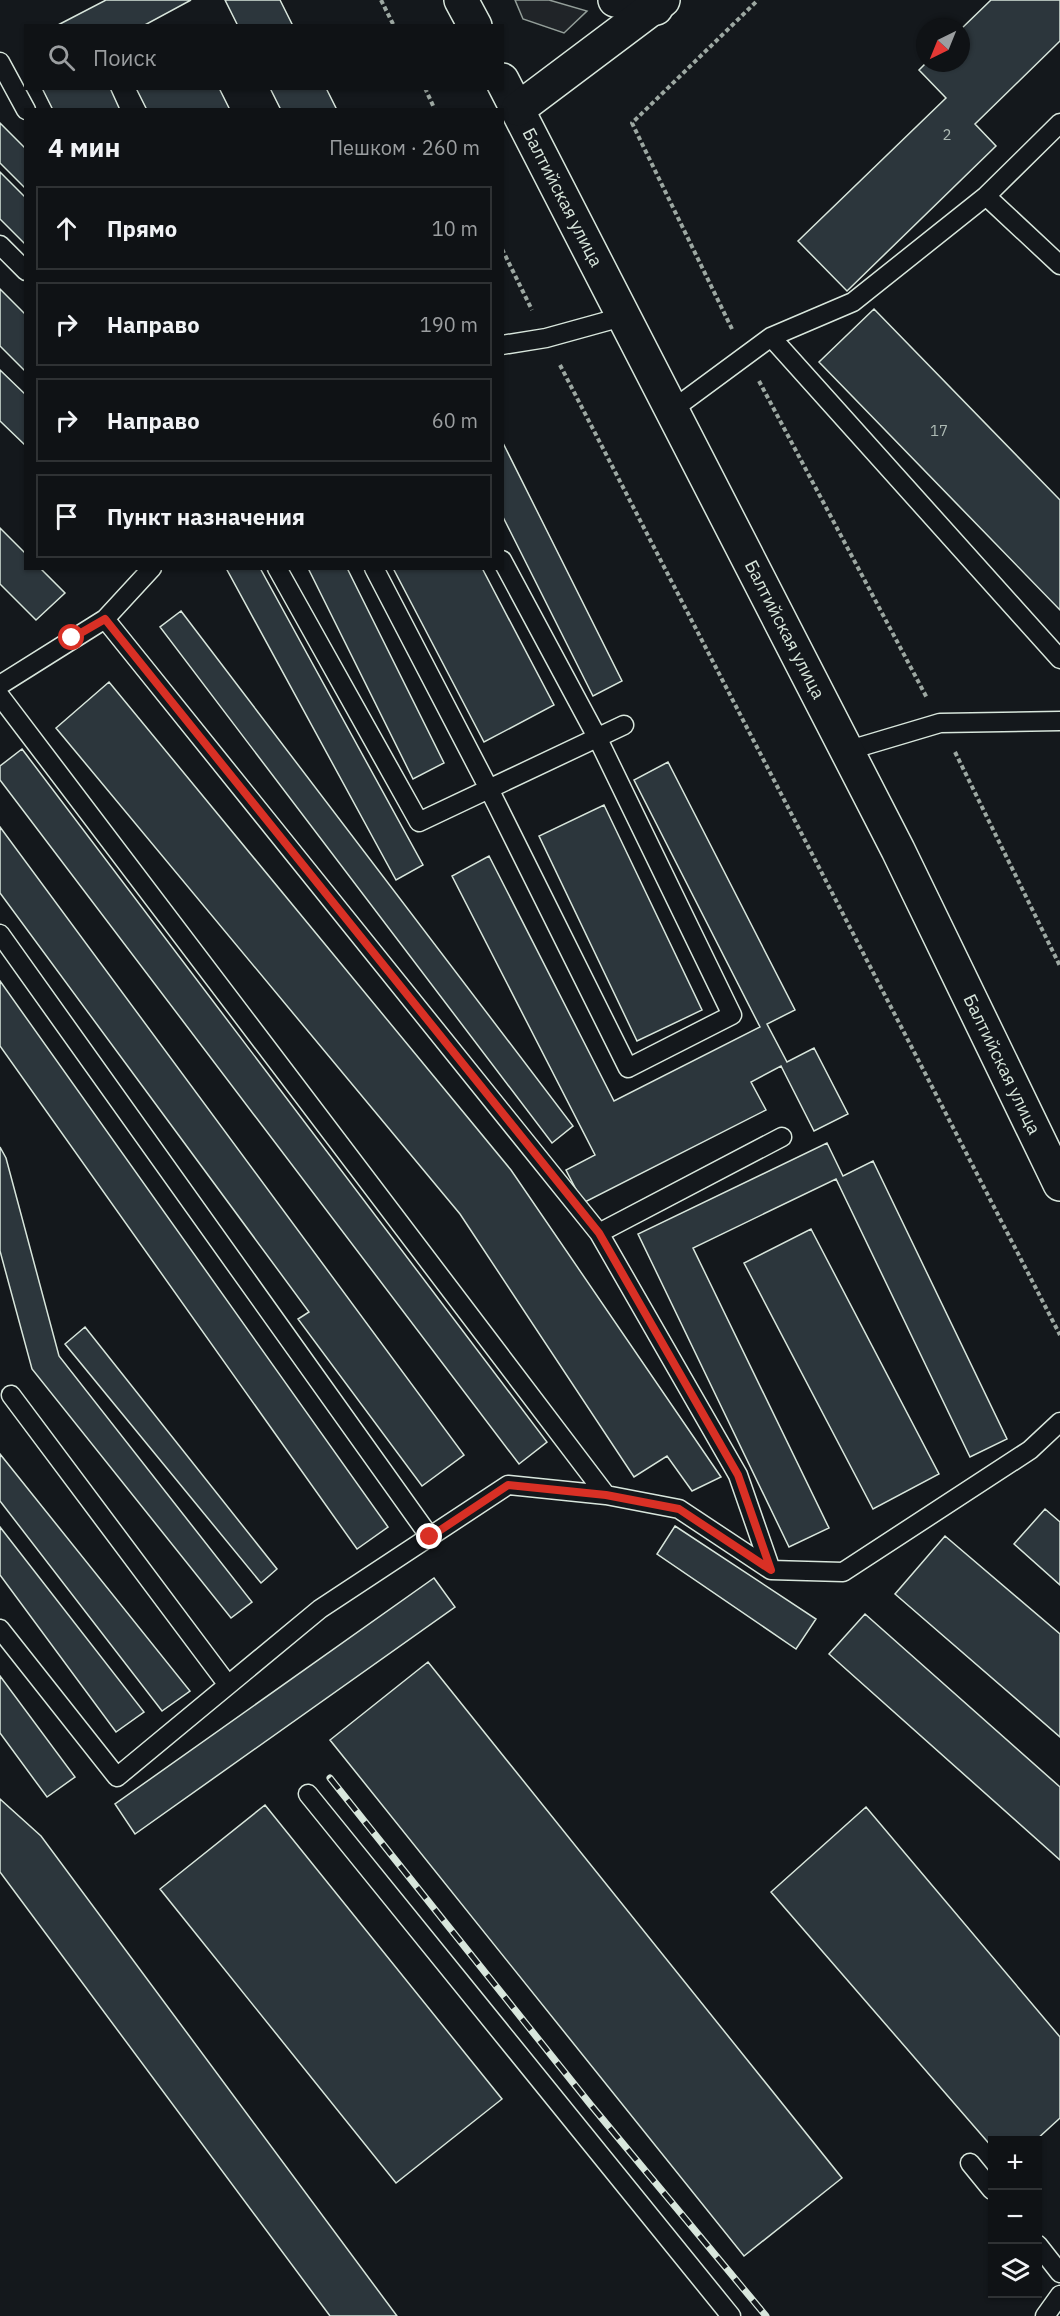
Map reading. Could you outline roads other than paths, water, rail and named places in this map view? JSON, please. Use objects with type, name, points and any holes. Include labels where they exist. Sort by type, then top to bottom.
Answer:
[{"type":"street","points":[[461,0],[474,24]]},
{"type":"street","points":[[615,0],[659,4]]},
{"type":"street","points":[[518,109],[659,4]]},
{"type":"street","name":"Балтийская улица","points":[[504,84],[898,850],[1060,1184]]},
{"type":"lane","points":[[0,62],[25,108]]},
{"type":"lane","points":[[672,410],[771,337],[853,302],[986,196],[1060,123]]},
{"type":"lane","points":[[986,196],[1060,265]]},
{"type":"lane","points":[[0,245],[24,269]]},
{"type":"lane","points":[[504,345],[546,338],[622,317]]},
{"type":"lane","points":[[771,337],[1060,659]]},
{"type":"lane","points":[[375,570],[489,789],[628,1068],[732,1015],[597,737],[504,564]]},
{"type":"lane","points":[[0,685],[105,619],[150,570]]},
{"type":"lane","points":[[278,570],[419,822],[624,724]]},
{"type":"lane","points":[[105,619],[599,1233],[738,1475],[771,1570]]},
{"type":"lane","points":[[0,696],[606,1495]]},
{"type":"lane","points":[[846,751],[940,723],[1060,721]]},
{"type":"lane","points":[[0,934],[430,1537]]},
{"type":"lane","points":[[599,1233],[782,1137]]},
{"type":"lane","points":[[10,1395],[228,1685]]},
{"type":"lane","points":[[0,1629],[117,1777],[320,1609],[508,1485],[606,1495],[679,1509],[771,1570],[843,1572],[1030,1450],[1060,1422]]},
{"type":"lane","points":[[308,1794],[731,2316]]},
{"type":"lane","points":[[970,2163],[988,2184]]},
{"type":"lane","points":[[1042,2251],[1060,2273]]},
{"type":"lane","points":[[1045,2316],[1060,2295]]},
{"type":"railway","points":[[330,1778],[590,2104],[766,2316]]}]
